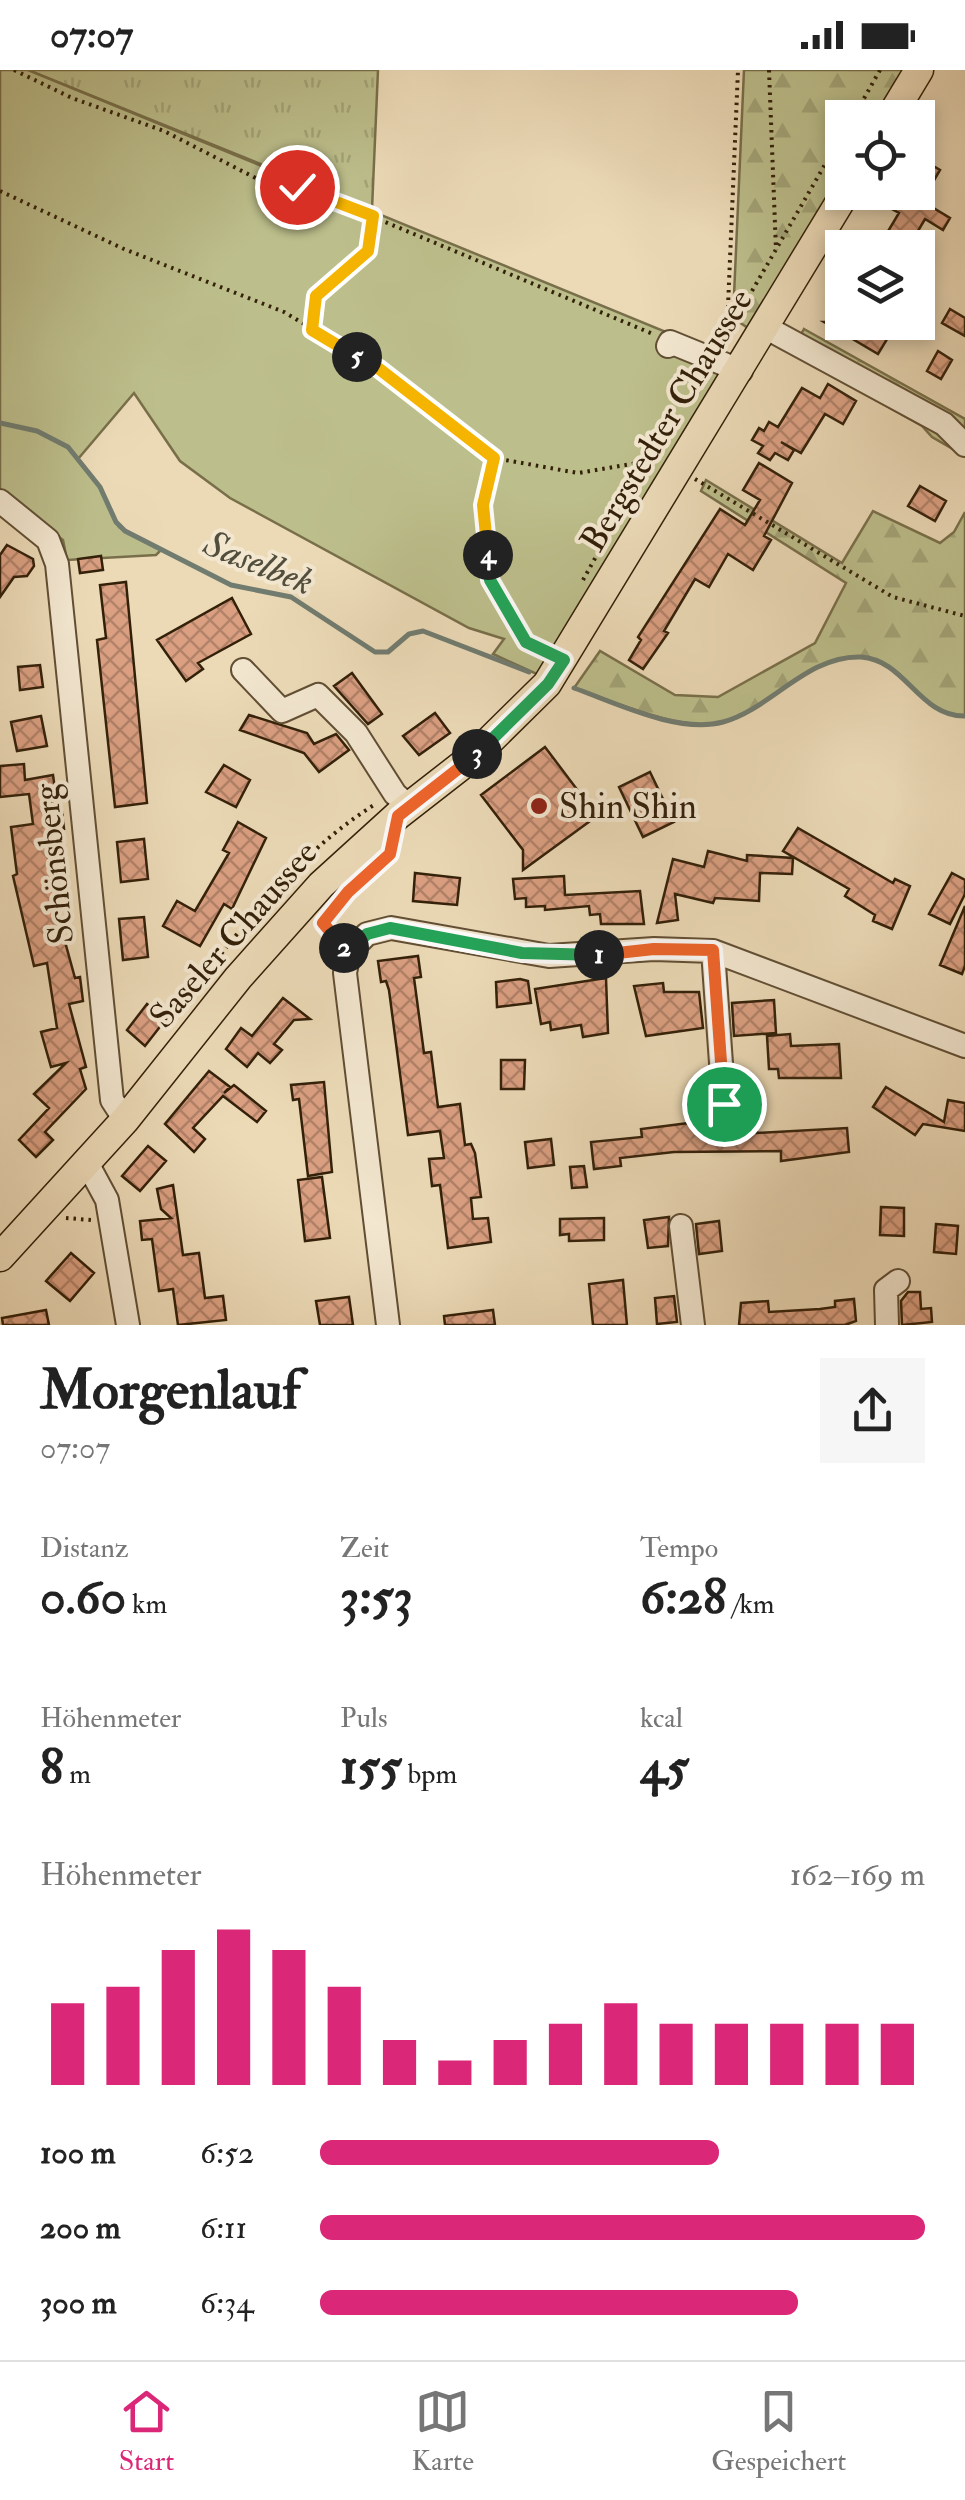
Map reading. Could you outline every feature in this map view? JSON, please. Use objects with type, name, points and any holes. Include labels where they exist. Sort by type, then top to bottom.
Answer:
[{"type":"main road","points":[[901,100],[919,70]]},
{"type":"main road","name":"Bergstedter Chaussee","points":[[548,684],[835,210]]},
{"type":"main road","name":"Saseler Chaussee","points":[[0,1257],[125,1120],[290,919],[332,874],[486,746],[548,684]]},
{"type":"street","points":[[766,327],[944,424],[965,445]]},
{"type":"street","points":[[680,344],[740,370]]},
{"type":"street","name":"Schönsberg","points":[[0,502],[48,540],[57,564],[112,1100],[125,1120]]},
{"type":"street","points":[[243,670],[282,711],[318,696],[356,734],[395,794],[410,807]]},
{"type":"street","points":[[388,1325],[347,995],[349,952],[367,934],[390,928],[522,953],[577,958],[654,949],[713,950],[965,1046]]},
{"type":"street","points":[[713,950],[724,1104]]},
{"type":"street","points":[[87,1163],[102,1188],[111,1222],[128,1325]]},
{"type":"street","points":[[681,1226],[693,1325]]},
{"type":"street","points":[[887,1325],[886,1290],[898,1282]]},
{"type":"path","points":[[14,70],[72,98],[164,131],[279,190],[297,187],[373,216],[680,344]]},
{"type":"path","points":[[726,335],[738,70]]},
{"type":"path","points":[[769,70],[776,250]]},
{"type":"path","points":[[863,100],[880,70]]},
{"type":"path","points":[[712,359],[825,165]]},
{"type":"path","points":[[0,191],[124,250],[284,312],[378,368],[494,458],[578,473],[658,460],[893,597],[965,616]]},
{"type":"path","points":[[312,330],[316,296],[368,251],[373,216]]},
{"type":"path","points":[[494,458],[483,505],[490,580],[526,642],[564,660]]},
{"type":"path","points":[[348,892],[323,923],[349,952]]},
{"type":"path","points":[[38,1215],[111,1222]]},
{"type":"green space","points":[[0,70],[28,70],[744,364],[541,676],[493,654],[504,639],[469,628],[230,498],[180,461],[134,393],[78,459],[100,487],[119,527],[162,549],[156,555],[67,560],[63,540],[0,495]]},
{"type":"green space","points":[[28,70],[378,70],[372,209]]},
{"type":"green space","points":[[744,70],[918,70],[900,100],[825,100],[825,210],[832,210],[760,336],[733,318]]},
{"type":"green space","points":[[804,329],[965,419],[965,456],[932,437],[922,426],[791,352]]},
{"type":"green space","points":[[706,480],[842,563],[873,511],[940,543],[954,532],[965,512],[965,716],[936,708],[890,668],[861,657],[824,664],[741,716],[706,724],[668,720],[574,688],[600,651],[675,695],[718,697],[815,643],[846,583],[701,491]]},
{"type":"building","points":[[935,209],[950,218],[943,230],[925,219],[919,230],[889,230],[899,213],[894,210]]},
{"type":"building","points":[[950,309],[965,318],[965,336],[942,323]]},
{"type":"building","points":[[854,340],[887,340],[878,354]]},
{"type":"building","points":[[938,351],[952,360],[941,379],[927,371]]},
{"type":"building","points":[[828,384],[856,401],[843,424],[825,414],[801,453],[781,442],[794,450],[788,460],[775,453],[770,460],[758,453],[763,446],[752,440],[759,428],[764,431],[769,422],[778,427],[802,388],[820,398]]},
{"type":"building","points":[[759,463],[792,483],[764,536],[771,540],[753,570],[728,554],[709,587],[695,579],[664,631],[668,633],[643,669],[629,660],[641,640],[638,637],[720,509],[745,525],[760,500],[743,490]]},
{"type":"building","points":[[920,486],[946,501],[935,521],[908,506]]},
{"type":"building","points":[[7,545],[33,559],[34,566],[27,576],[14,577],[0,597],[0,555]]},
{"type":"building","points":[[101,556],[103,570],[80,573],[78,559]]},
{"type":"building","points":[[126,582],[147,803],[115,807],[97,640],[106,638],[100,585]]},
{"type":"building","points":[[232,598],[251,634],[198,663],[203,669],[186,681],[157,640]]},
{"type":"building","points":[[40,665],[43,687],[20,690],[18,667]]},
{"type":"building","points":[[352,673],[382,714],[368,724],[334,686]]},
{"type":"building","points":[[435,713],[450,733],[419,755],[403,736]]},
{"type":"building","points":[[249,715],[307,733],[314,744],[336,734],[349,750],[319,772],[304,753],[240,730]]},
{"type":"building","points":[[41,716],[47,746],[17,751],[11,722]]},
{"type":"building","name":"Shin Shin","points":[[545,747],[597,816],[523,870],[523,850],[481,795]]},
{"type":"building","points":[[24,764],[25,780],[53,775],[57,803],[61,803],[64,829],[50,831],[53,850],[46,851],[59,896],[53,898],[75,978],[80,977],[83,1001],[69,1004],[86,1067],[80,1069],[86,1089],[45,1132],[53,1140],[36,1157],[19,1140],[49,1108],[34,1094],[66,1063],[51,1067],[41,1032],[57,1028],[47,963],[34,966],[13,876],[17,874],[11,827],[33,824],[29,794],[0,797],[0,766]]},
{"type":"building","points":[[224,765],[250,780],[236,807],[206,792]]},
{"type":"building","points":[[650,772],[674,822],[643,837],[619,787]]},
{"type":"building","points":[[238,822],[266,838],[232,909],[224,904],[200,946],[163,926],[177,901],[195,911],[229,853],[223,850]]},
{"type":"building","points":[[798,828],[893,883],[895,879],[910,886],[892,929],[873,921],[875,915],[845,896],[849,889],[783,851]]},
{"type":"building","points":[[144,839],[148,879],[121,882],[117,842]]},
{"type":"building","points":[[708,851],[747,861],[747,855],[793,858],[792,874],[760,873],[759,901],[715,898],[713,903],[675,894],[678,920],[657,923],[673,859],[704,867]]},
{"type":"building","points":[[415,873],[460,878],[457,905],[413,901]]},
{"type":"building","points":[[952,873],[965,880],[965,894],[950,924],[929,914]]},
{"type":"building","points":[[564,876],[565,895],[640,891],[644,924],[601,924],[600,914],[590,915],[589,906],[545,910],[545,906],[526,907],[526,898],[515,899],[513,879]]},
{"type":"building","points":[[965,906],[965,966],[962,974],[940,965]]},
{"type":"building","points":[[144,917],[148,957],[123,960],[119,919]]},
{"type":"building","points":[[418,956],[421,977],[414,978],[424,1053],[431,1052],[438,1107],[460,1104],[465,1145],[471,1144],[475,1153],[481,1197],[471,1198],[473,1219],[488,1218],[491,1242],[448,1248],[440,1185],[432,1186],[429,1159],[444,1158],[440,1131],[408,1135],[389,990],[386,981],[381,982],[378,961]]},
{"type":"building","points":[[606,978],[608,1033],[583,1037],[581,1025],[551,1030],[550,1022],[541,1024],[535,989]]},
{"type":"building","points":[[528,981],[531,1003],[497,1007],[496,982]]},
{"type":"building","points":[[663,983],[664,992],[699,992],[703,1028],[646,1036],[634,986]]},
{"type":"building","points":[[283,998],[310,1019],[294,1020],[274,1044],[282,1050],[270,1063],[258,1053],[247,1067],[226,1049],[241,1028],[252,1036]]},
{"type":"building","points":[[774,1000],[776,1033],[734,1036],[732,1003]]},
{"type":"building","points":[[147,1004],[166,1019],[145,1046],[127,1030]]},
{"type":"building","points":[[790,1034],[791,1046],[839,1044],[841,1078],[779,1078],[778,1069],[769,1069],[767,1036]]},
{"type":"building","points":[[501,1060],[525,1060],[524,1089],[501,1089]]},
{"type":"building","points":[[209,1071],[230,1087],[224,1093],[234,1085],[266,1111],[257,1122],[223,1096],[193,1128],[205,1139],[194,1152],[165,1124]]},
{"type":"building","points":[[324,1082],[332,1172],[308,1176],[299,1099],[293,1100],[291,1085]]},
{"type":"building","points":[[886,1087],[944,1122],[948,1100],[965,1103],[965,1131],[923,1124],[915,1135],[873,1107]]},
{"type":"building","points":[[713,1120],[714,1124],[756,1120],[757,1133],[847,1128],[849,1152],[781,1161],[781,1151],[674,1152],[620,1158],[621,1166],[594,1169],[591,1142],[642,1137],[641,1129]]},
{"type":"building","points":[[551,1139],[554,1165],[528,1168],[525,1142]]},
{"type":"building","points":[[148,1146],[166,1161],[140,1191],[122,1176]]},
{"type":"building","points":[[584,1166],[587,1187],[572,1188],[570,1167]]},
{"type":"building","points":[[322,1177],[330,1238],[305,1241],[298,1180]]},
{"type":"building","points":[[173,1185],[183,1255],[199,1253],[205,1298],[223,1296],[226,1320],[178,1325],[173,1289],[159,1291],[152,1239],[142,1240],[140,1221],[171,1218],[161,1209],[157,1189]]},
{"type":"building","points":[[881,1207],[904,1208],[904,1236],[880,1235]]},
{"type":"building","points":[[669,1217],[668,1246],[648,1248],[644,1220]]},
{"type":"building","points":[[604,1218],[604,1240],[569,1241],[569,1234],[560,1235],[560,1219]]},
{"type":"building","points":[[719,1221],[722,1251],[699,1254],[696,1224]]},
{"type":"building","points":[[936,1224],[958,1226],[956,1254],[934,1252]]},
{"type":"building","points":[[71,1253],[94,1273],[70,1301],[46,1281]]},
{"type":"building","points":[[623,1280],[627,1325],[593,1325],[589,1284]]},
{"type":"building","points":[[908,1292],[920,1292],[921,1309],[931,1308],[932,1322],[902,1325],[901,1301]]},
{"type":"building","points":[[674,1296],[677,1322],[657,1324],[655,1298]]},
{"type":"building","points":[[349,1297],[353,1325],[320,1325],[316,1301]]},
{"type":"building","points":[[854,1299],[856,1321],[845,1325],[739,1325],[741,1303],[768,1301],[769,1312],[835,1307],[835,1301]]},
{"type":"building","points":[[46,1310],[49,1325],[3,1325],[2,1318]]},
{"type":"building","points":[[493,1310],[495,1325],[445,1325],[444,1316]]},
{"type":"waterway","name":"Saselbek","points":[[0,423],[37,431],[68,447],[100,487],[116,522],[125,531],[231,585],[291,597],[375,652],[388,652],[409,634],[423,631],[529,672]]},
{"type":"waterway","name":"Saselbek","points":[[574,688],[647,715],[705,725],[740,715],[823,664],[861,657],[890,668],[936,708],[965,716]]},
{"type":"place","name":"Shin Shin","points":[[539,806]]},
{"type":"route","points":[[297,187],[373,216],[368,251],[316,296],[312,330],[378,368],[494,458],[483,505],[490,580],[526,642],[564,660],[548,684],[498,736],[398,816],[390,854],[348,892],[323,923],[334,941],[349,952],[367,934],[390,928],[522,953],[577,958],[654,949],[713,950],[724,1104]]}]
